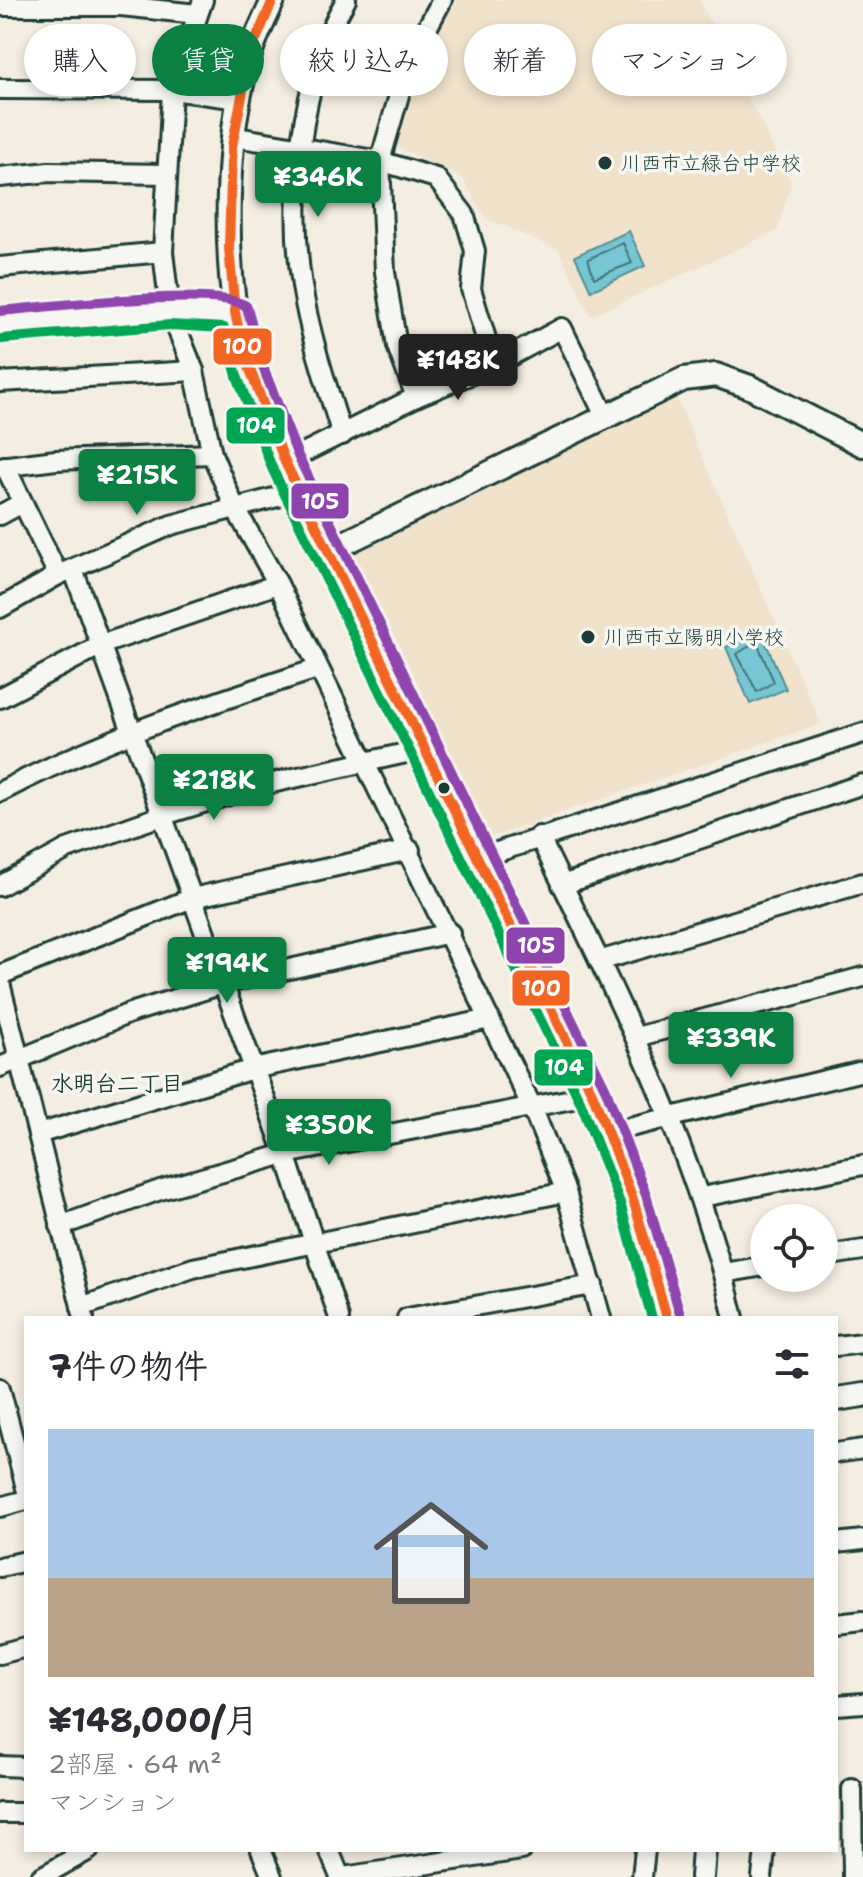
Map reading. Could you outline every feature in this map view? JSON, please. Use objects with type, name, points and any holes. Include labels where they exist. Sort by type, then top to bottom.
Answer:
[{"type":"street","points":[[273,0],[251,51],[239,99],[229,237],[235,314],[250,371],[285,462],[593,1095],[633,1199],[666,1316]]},
{"type":"street","points":[[342,435],[302,287],[295,201],[309,102],[330,28],[346,0]]},
{"type":"street","points":[[416,397],[397,346],[385,272],[380,161],[408,64],[442,0]]},
{"type":"street","points":[[0,6],[200,7]]},
{"type":"street","points":[[0,89],[152,90]]},
{"type":"street","points":[[172,96],[163,252],[170,311],[194,371],[212,454],[234,506],[278,584],[362,762],[410,850],[532,1107],[566,1192],[601,1316]]},
{"type":"street","points":[[217,96],[239,99]]},
{"type":"street","points":[[236,137],[380,161],[436,178],[464,214],[475,251],[471,289],[494,365]]},
{"type":"street","points":[[0,177],[49,172],[165,174]]},
{"type":"street","points":[[0,267],[163,252]]},
{"type":"street","points":[[0,325],[170,311],[235,314]]},
{"type":"street","points":[[285,462],[416,397],[494,365],[562,328],[605,416]]},
{"type":"street","points":[[0,382],[194,371]]},
{"type":"street","points":[[328,551],[684,379],[716,375],[750,387],[863,445]]},
{"type":"street","points":[[212,454],[56,460],[2,467],[66,572],[103,644],[161,816],[285,1154],[338,1316]]},
{"type":"street","points":[[0,608],[66,572],[171,525],[300,491]]},
{"type":"street","points":[[0,515],[22,503]]},
{"type":"street","points":[[0,698],[103,644],[278,584]]},
{"type":"street","points":[[0,792],[56,762],[132,731],[317,669]]},
{"type":"street","points":[[479,858],[863,733]]},
{"type":"street","points":[[0,886],[67,849],[161,816],[258,786],[424,749]]},
{"type":"street","points":[[562,885],[863,784]]},
{"type":"street","points":[[539,836],[636,1037],[670,1116],[702,1197],[734,1316]]},
{"type":"street","points":[[0,975],[192,898],[410,850]]},
{"type":"street","points":[[599,961],[863,883]]},
{"type":"street","points":[[0,1067],[130,1013],[223,984],[450,933]]},
{"type":"street","points":[[636,1037],[863,977]]},
{"type":"street","points":[[0,983],[82,1312],[193,1268],[566,1192]]},
{"type":"street","points":[[38,1134],[253,1069],[490,1019]]},
{"type":"street","points":[[609,1132],[863,1071]]},
{"type":"street","points":[[60,1226],[160,1190],[285,1154],[593,1095]]},
{"type":"street","points":[[702,1197],[863,1165]]},
{"type":"street","points":[[838,1254],[863,1250]]},
{"type":"street","points":[[724,1273],[750,1268]]},
{"type":"street","points":[[418,1316],[593,1285]]},
{"type":"street","points":[[838,1346],[863,1343]]},
{"type":"street","points":[[0,1388],[3,1413],[24,1481]]},
{"type":"street","points":[[838,1399],[863,1395]]},
{"type":"street","points":[[838,1453],[863,1449]]},
{"type":"street","points":[[0,1507],[24,1501]]},
{"type":"street","points":[[838,1543],[863,1540]]},
{"type":"street","points":[[0,1567],[24,1561]]},
{"type":"street","points":[[838,1624],[863,1621]]},
{"type":"street","points":[[0,1654],[24,1648]]},
{"type":"street","points":[[838,1705],[863,1703]]},
{"type":"street","points":[[0,1766],[24,1767]]},
{"type":"street","points":[[850,1789],[856,1872]]},
{"type":"street","points":[[0,1813],[24,1813]]},
{"type":"street","points":[[41,1877],[85,1852]]},
{"type":"street","points":[[262,1852],[272,1877]]},
{"type":"street","points":[[330,1852],[341,1877],[509,1852]]},
{"type":"street","points":[[642,1877],[645,1852]]},
{"type":"street","points":[[702,1877],[704,1852]]},
{"type":"street","points":[[762,1877],[765,1852]]},
{"type":"shaded area","name":"川西市立緑台中学校","points":[[456,0],[699,0],[711,24],[592,24],[592,96],[747,96],[791,183],[777,231],[591,316],[559,250],[486,218],[463,179],[397,147],[409,96],[448,96],[448,24],[440,24]]},
{"type":"shaded area","name":"川西市立陽明小学校","points":[[674,393],[821,724],[490,837],[351,551]]},
{"type":"water","points":[[629,231],[645,266],[591,291],[575,256]]},
{"type":"water","points":[[761,632],[786,689],[750,704],[726,647]]},
{"type":"transit line","name":"100","points":[[273,0],[251,51],[232,146],[229,248],[235,312],[243,351],[285,462],[593,1095],[633,1199],[666,1316]]},
{"type":"transit line","name":"105","points":[[0,311],[170,298],[232,301],[247,307],[263,367],[298,456],[606,1090],[646,1195],[680,1314]]},
{"type":"transit line","name":"104","points":[[1,339],[170,325],[224,328],[237,376],[272,468],[580,1101],[620,1203],[651,1316]]},
{"type":"place","name":"川西市立緑台中学校","points":[[605,163]]},
{"type":"place","name":"川西市立陽明小学校","points":[[588,637]]},
{"type":"district","name":"水明台二丁目","points":[[117,1083]]}]
